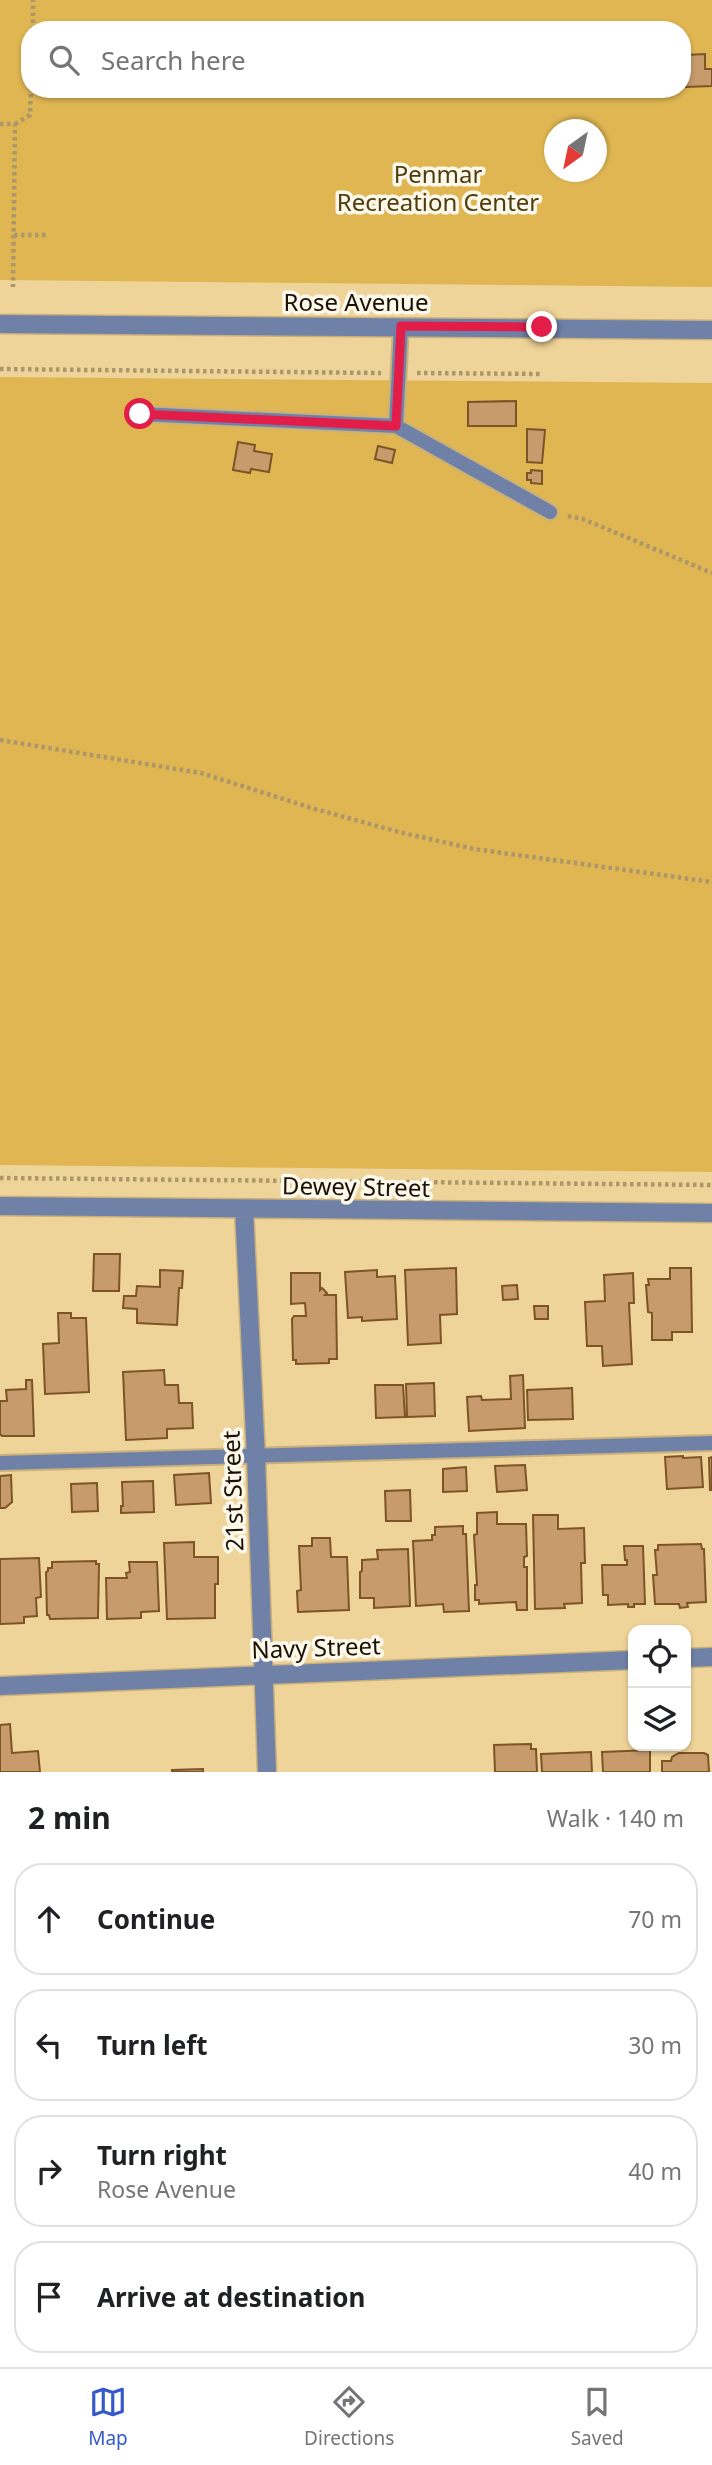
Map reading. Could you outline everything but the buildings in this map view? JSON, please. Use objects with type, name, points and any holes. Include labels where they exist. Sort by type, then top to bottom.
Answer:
[{"type":"street","name":"Rose Avenue","points":[[0,324],[712,330]]},
{"type":"street","name":"Dewey Street","points":[[0,1206],[712,1213]]},
{"type":"street","name":"21st Street","points":[[244,1209],[267,1772]]},
{"type":"street","points":[[691,1658],[712,1657]]},
{"type":"street","name":"Navy Street","points":[[0,1686],[628,1660]]},
{"type":"lane","points":[[396,426],[401,326]]},
{"type":"lane","points":[[140,414],[396,426],[550,512]]},
{"type":"lane","points":[[0,1463],[712,1443]]},
{"type":"path","points":[[33,0],[33,21]]},
{"type":"path","points":[[0,124],[15,124],[30,115],[31,98]]},
{"type":"path","points":[[13,287],[15,124]]},
{"type":"path","points":[[8,134],[15,134]]},
{"type":"path","points":[[14,235],[48,235]]},
{"type":"path","points":[[0,369],[542,374]]},
{"type":"path","points":[[550,512],[583,519],[712,573]]},
{"type":"path","points":[[0,740],[201,773],[315,809],[474,849],[712,882]]},
{"type":"path","points":[[0,1178],[712,1185]]},
{"type":"green space","name":"Penmar Recreation Center","points":[[0,0],[712,0],[712,287],[0,280]]},
{"type":"green space","points":[[0,377],[712,383],[712,1172],[0,1165]]},
{"type":"route","points":[[140,414],[396,426],[401,326],[542,327]]}]
